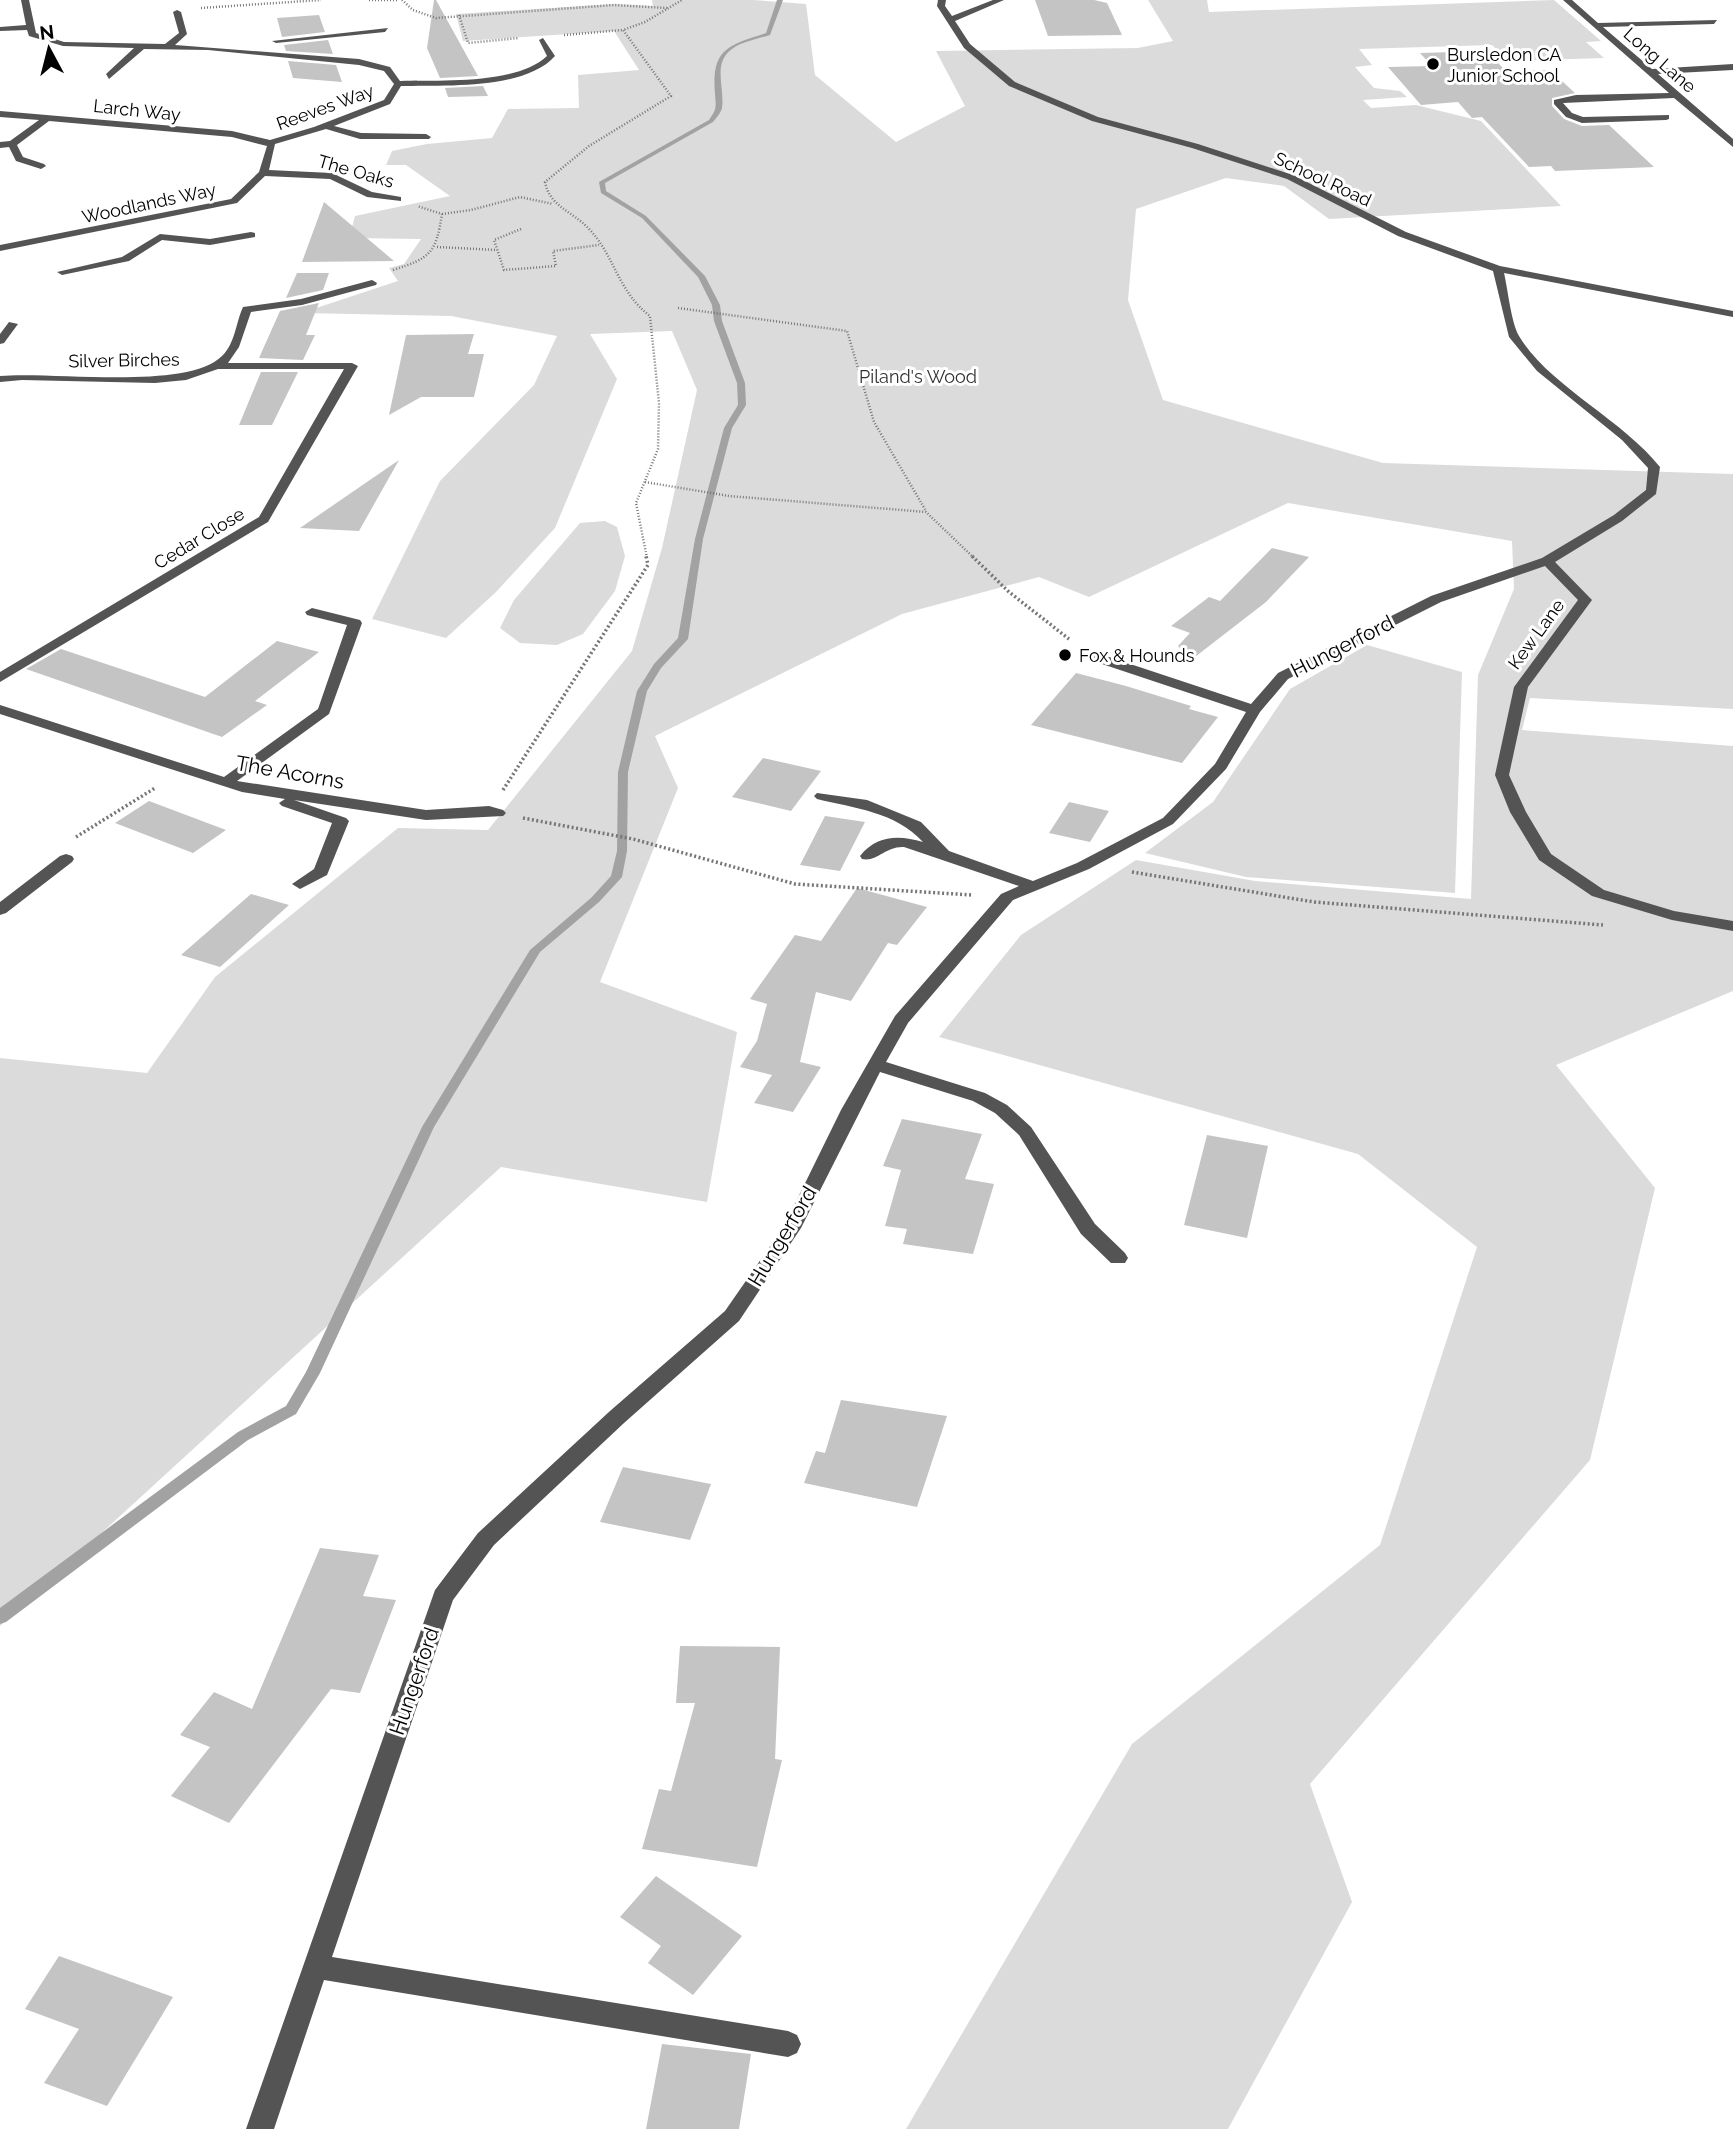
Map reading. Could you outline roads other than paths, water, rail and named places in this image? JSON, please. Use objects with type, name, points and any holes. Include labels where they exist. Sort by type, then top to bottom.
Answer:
[{"type":"street","points":[[0,29],[29,27],[25,0]]},
{"type":"street","name":"School Road","points":[[942,0],[941,6],[967,46],[1012,84],[1095,119],[1195,146],[1290,177],[1402,234],[1498,269],[1733,314]]},
{"type":"street","points":[[950,20],[1000,0]]},
{"type":"street","name":"Long Lane","points":[[1567,0],[1733,144]]},
{"type":"street","points":[[167,47],[183,34],[177,12]]},
{"type":"street","points":[[1596,25],[1714,22]]},
{"type":"street","name":"Reeves Way","points":[[29,27],[32,34],[63,44],[167,47],[298,55],[359,62],[387,69],[398,84],[387,102],[326,126],[270,143]]},
{"type":"street","points":[[276,41],[385,30]]},
{"type":"street","points":[[398,84],[524,73],[547,64],[551,56],[544,38]]},
{"type":"street","points":[[298,55],[310,39]]},
{"type":"street","points":[[109,76],[142,46]]},
{"type":"street","points":[[1650,72],[1733,67]]},
{"type":"street","points":[[1666,117],[1581,120],[1569,115],[1557,102],[1576,98],[1676,95]]},
{"type":"street","name":"Larch Way","points":[[0,114],[232,134],[270,143]]},
{"type":"street","points":[[0,145],[12,144],[49,117]]},
{"type":"street","points":[[326,126],[360,136],[426,137]]},
{"type":"street","points":[[263,173],[272,146],[270,143]]},
{"type":"street","points":[[12,144],[19,159],[41,166]]},
{"type":"street","name":"The Oaks","points":[[263,173],[332,176],[370,195],[398,199]]},
{"type":"street","name":"Woodlands Way","points":[[0,248],[234,201],[263,173]]},
{"type":"street","points":[[141,221],[162,240]]},
{"type":"street","points":[[62,272],[125,259],[162,240],[210,242],[251,235]]},
{"type":"street","points":[[1498,269],[1513,335],[1541,369],[1626,437],[1654,467],[1651,491],[1618,518],[1547,562]]},
{"type":"street","points":[[218,366],[230,352],[247,309],[302,302],[372,283]]},
{"type":"street","points":[[0,341],[13,324]]},
{"type":"street","name":"Silver Birches","points":[[1,375],[170,378],[203,373],[218,366],[352,366]]},
{"type":"street","name":"Cedar Close","points":[[0,678],[264,519],[352,366]]},
{"type":"street","name":"Hungerford","points":[[260,2129],[443,1596],[486,1539],[618,1416],[732,1316],[792,1228],[901,1020],[1007,897],[1083,866],[1168,821],[1221,766],[1254,710],[1283,676],[1436,599],[1547,562]]},
{"type":"street","name":"Kew Lane","points":[[1547,562],[1585,600],[1521,687],[1502,775],[1518,812],[1545,857],[1598,893],[1672,915],[1733,926]]},
{"type":"street","points":[[226,782],[324,711],[355,623],[312,612]]},
{"type":"street","points":[[1089,654],[1254,710]]},
{"type":"street","name":"The Acorns","points":[[0,709],[247,789],[426,815],[494,812]]},
{"type":"street","points":[[247,789],[341,821],[321,872],[300,884]]},
{"type":"street","points":[[822,796],[862,803],[916,825],[943,853]]},
{"type":"street","points":[[868,856],[879,844],[890,841],[905,842],[1036,887]]},
{"type":"street","points":[[0,910],[66,859]]},
{"type":"street","points":[[876,1064],[979,1097],[1001,1109],[1025,1131],[1088,1229],[1118,1258]]},
{"type":"street","points":[[316,1967],[788,2044]]},
{"type":"waterway","points":[[0,1617],[243,1436],[291,1410],[313,1373],[428,1127],[536,950],[595,900],[616,877],[622,851],[623,772],[642,691],[657,666],[683,639],[699,539],[728,428],[742,405],[741,383],[718,321],[716,305],[701,276],[644,217],[603,192],[602,182],[711,121],[719,110],[717,76],[721,59],[731,47],[768,34],[780,0]]},
{"type":"place","name":"Bursledon CA Junior School","points":[[1433,64]]},
{"type":"place","name":"Fox & Hounds","points":[[1065,655]]},
{"type":"park label","name":"Piland's Wood","points":[[918,376]]}]
